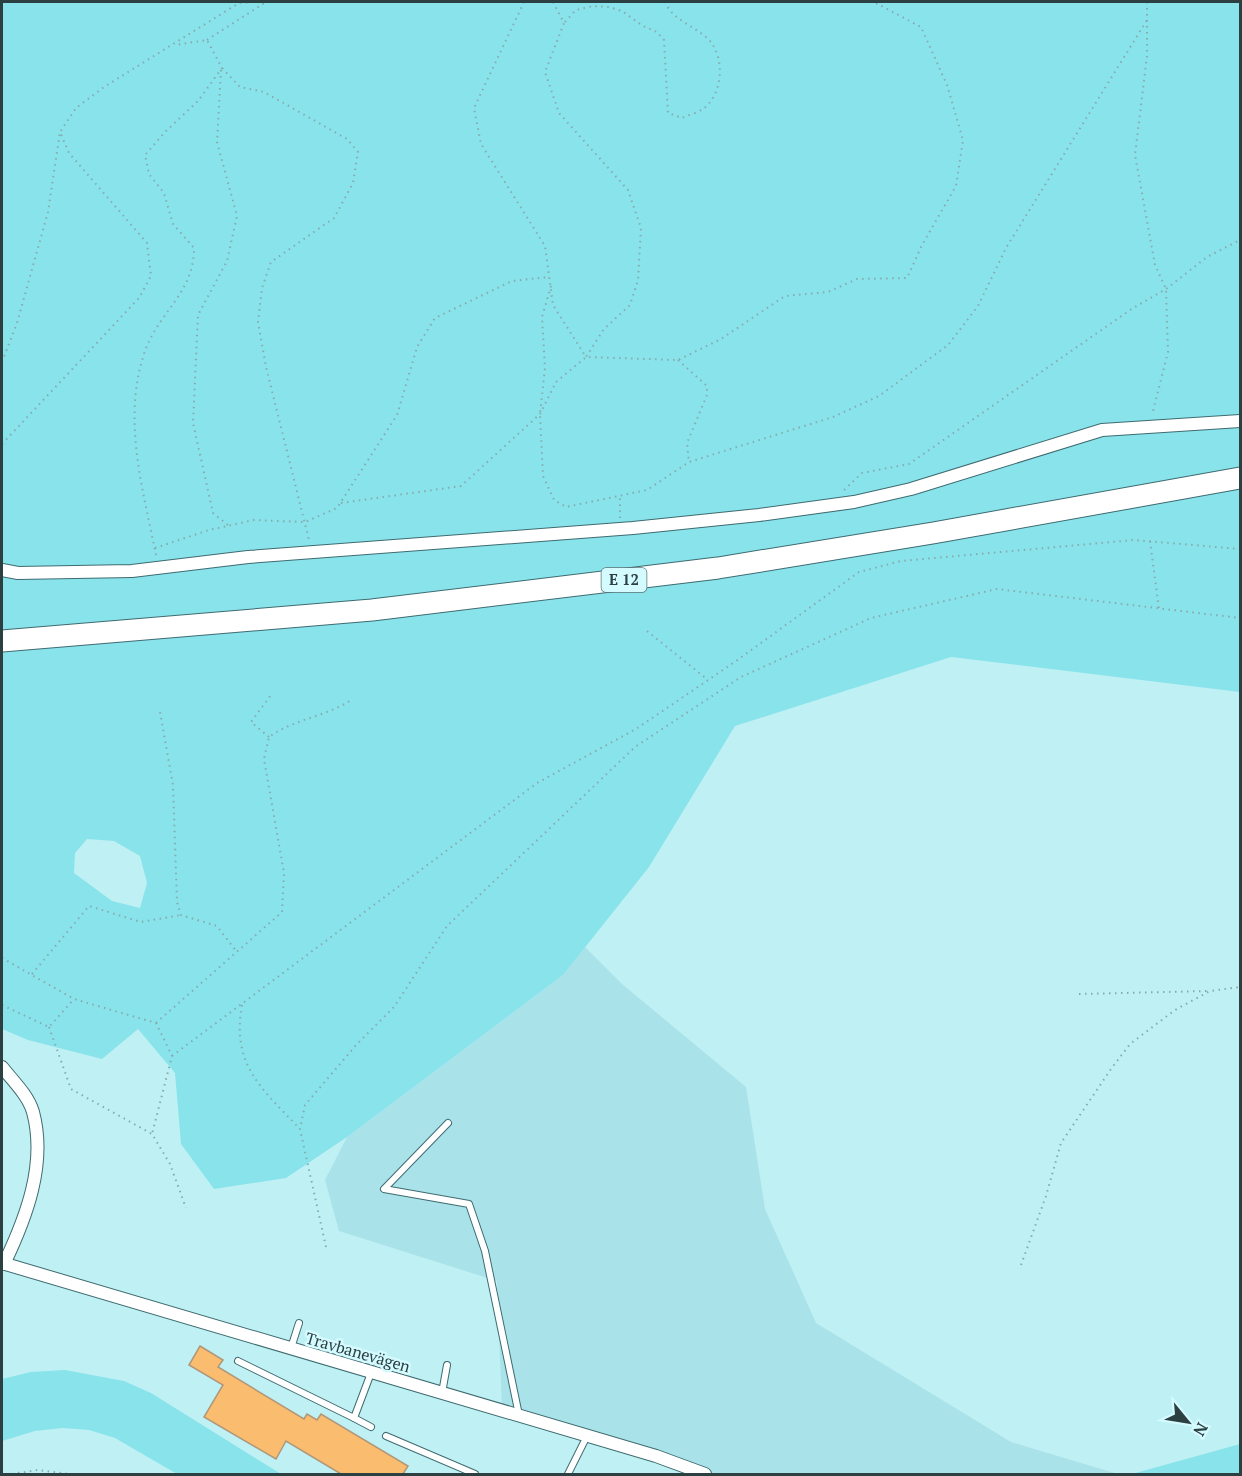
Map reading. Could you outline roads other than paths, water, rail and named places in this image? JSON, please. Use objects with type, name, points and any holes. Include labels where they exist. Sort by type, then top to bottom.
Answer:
[{"type":"highway","name":"E 12","points":[[2,641],[372,610],[718,568],[945,531],[1240,478]]},
{"type":"highway","name":"E 12","points":[[2,654],[374,622],[636,592],[891,555],[1240,493]]},
{"type":"street","points":[[2,570],[18,573],[132,571],[311,552],[620,528],[834,505],[910,489],[1102,430],[1240,421]]},
{"type":"street","points":[[2,1067],[24,1093],[33,1112],[38,1153],[36,1178],[14,1244],[3,1263]]},
{"type":"street","name":"Travbanevägen","points":[[3,1263],[656,1456],[705,1474]]},
{"type":"lane","points":[[448,1123],[384,1189],[469,1204],[485,1251],[519,1416]]},
{"type":"lane","points":[[291,1349],[299,1323]]},
{"type":"lane","points":[[238,1361],[370,1427]]},
{"type":"lane","points":[[442,1393],[447,1365]]},
{"type":"lane","points":[[354,1418],[372,1373]]},
{"type":"lane","points":[[386,1436],[475,1474]]},
{"type":"lane","points":[[568,1474],[587,1436]]}]
